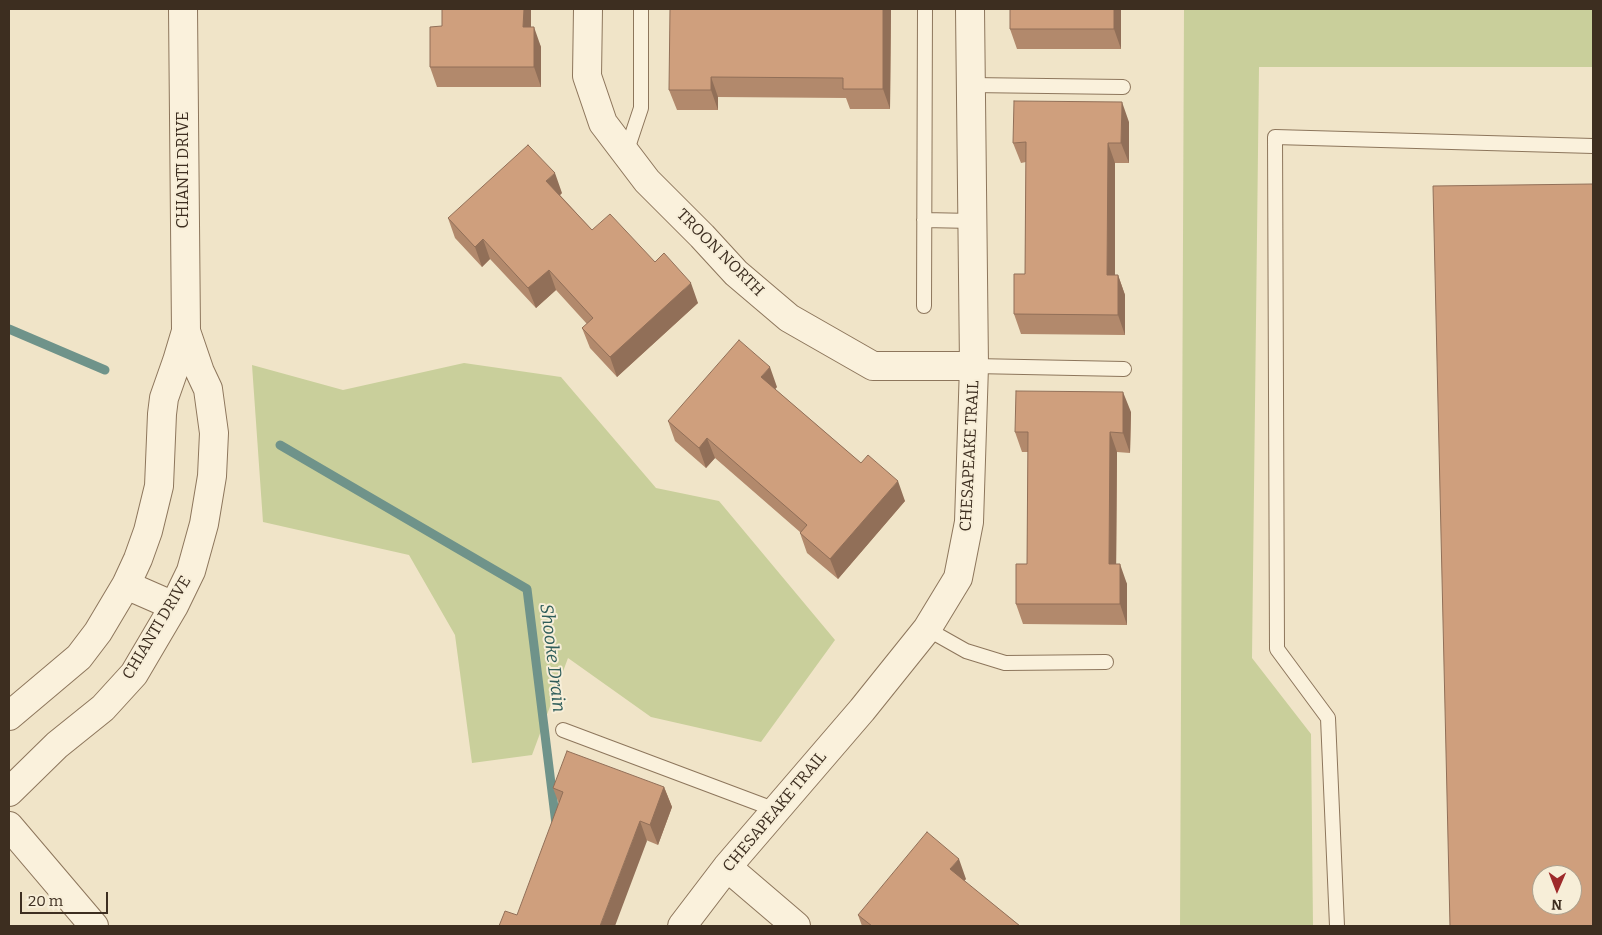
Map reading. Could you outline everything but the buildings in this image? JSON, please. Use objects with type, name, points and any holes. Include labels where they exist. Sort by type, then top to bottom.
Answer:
[{"type":"street","name":"CHIANTI DRIVE","points":[[9,716],[79,657],[98,632],[126,585],[148,531],[159,486],[164,398],[186,330],[183,9]]},
{"type":"street","name":"TROON NORTH","points":[[588,9],[587,76],[603,124],[647,181],[702,236],[736,274],[789,318],[873,366],[974,366]]},
{"type":"street","name":"CHESAPEAKE TRAIL","points":[[682,926],[727,867],[862,710],[927,629],[958,578],[969,522],[974,366],[970,9]]},
{"type":"street","name":"CHIANTI DRIVE","points":[[9,792],[58,745],[103,708],[134,674],[174,606],[191,571],[204,524],[212,476],[214,433],[208,389],[200,372],[186,330]]},
{"type":"street","points":[[126,585],[174,606]]},
{"type":"street","points":[[9,826],[94,926]]},
{"type":"street","points":[[727,867],[796,926]]},
{"type":"lane","points":[[626,153],[641,108],[641,9]]},
{"type":"lane","points":[[924,306],[925,9]]},
{"type":"lane","points":[[971,84],[1123,87]]},
{"type":"lane","points":[[1337,926],[1328,718],[1277,649],[1275,137],[1593,146]]},
{"type":"lane","points":[[924,220],[973,221]]},
{"type":"lane","points":[[974,366],[1124,369]]},
{"type":"lane","points":[[927,629],[966,651],[1005,663],[1106,662]]},
{"type":"lane","points":[[563,730],[776,810]]},
{"type":"green space","points":[[1184,9],[1593,9],[1593,67],[1259,67],[1252,658],[1311,734],[1313,926],[1180,926]]},
{"type":"green space","points":[[464,363],[561,377],[656,488],[719,501],[835,640],[761,742],[651,717],[568,658],[532,755],[472,763],[455,635],[409,555],[263,522],[252,365],[343,390]]},
{"type":"waterway","name":"Shooke Drain","points":[[9,329],[105,370]]},
{"type":"waterway","name":"Shooke Drain","points":[[280,445],[527,589],[556,824]]}]
